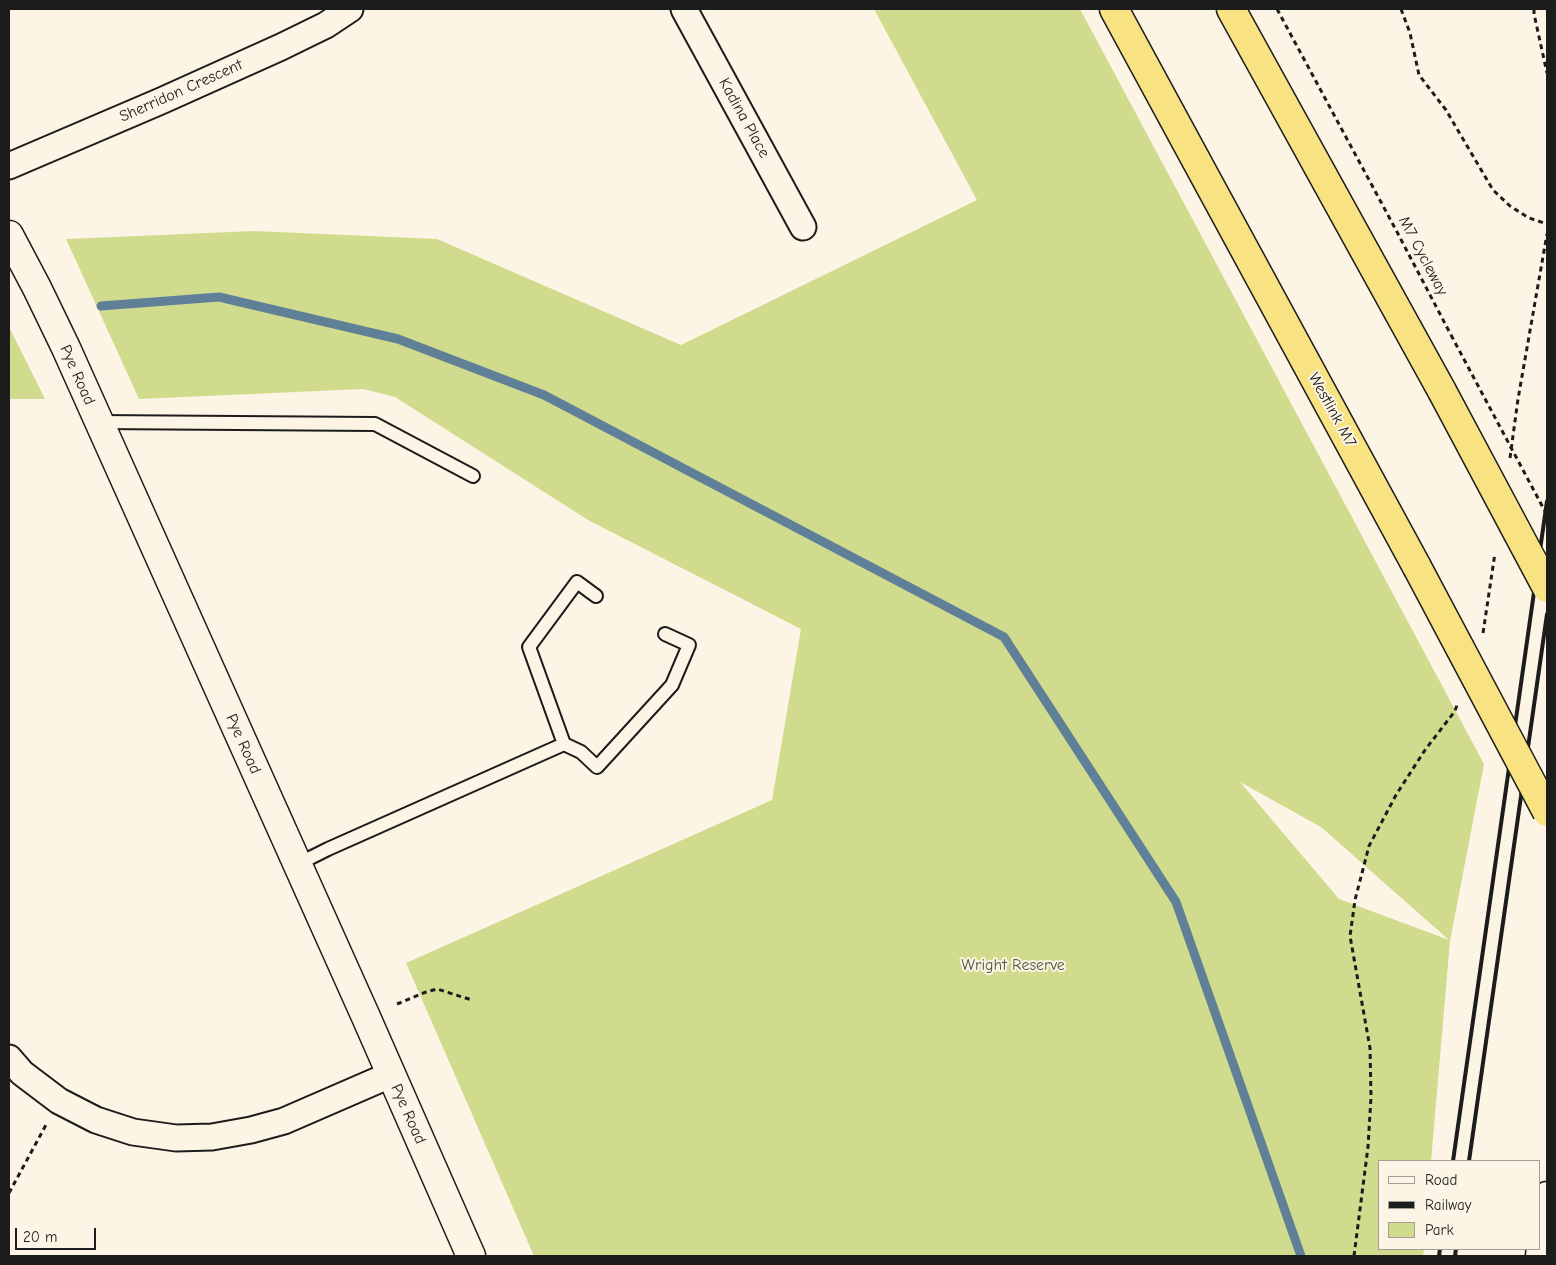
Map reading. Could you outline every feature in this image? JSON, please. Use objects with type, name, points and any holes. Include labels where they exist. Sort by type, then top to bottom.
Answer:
[{"type":"highway","name":"Westlink M7","points":[[1114,9],[1417,567],[1547,812]]},
{"type":"highway","points":[[1232,9],[1442,391],[1547,588]]},
{"type":"street","name":"Sherridon Crescent","points":[[9,166],[281,47],[326,25],[350,9]]},
{"type":"street","name":"Kadina Place","points":[[684,9],[803,227]]},
{"type":"street","name":"Pye Road","points":[[9,235],[66,348],[471,1256]]},
{"type":"street","points":[[9,1058],[22,1073],[59,1101],[96,1120],[133,1132],[176,1138],[212,1137],[251,1130],[284,1121],[390,1075]]},
{"type":"street","points":[[1541,1247],[1547,1196]]},
{"type":"lane","points":[[98,422],[375,424],[473,476]]},
{"type":"lane","points":[[596,596],[577,582],[529,647],[564,744],[581,752],[598,766],[672,685],[689,645],[666,634]]},
{"type":"lane","points":[[296,865],[564,744]]},
{"type":"path","name":"M7 Cycleway","points":[[1277,9],[1547,515]]},
{"type":"path","points":[[1400,9],[1410,33],[1419,75],[1446,110],[1493,190],[1510,206],[1529,218],[1547,224]]},
{"type":"path","points":[[1534,9],[1547,73]]},
{"type":"path","points":[[1508,465],[1547,234]]},
{"type":"path","points":[[1481,639],[1496,550]]},
{"type":"path","points":[[1354,1256],[1368,1147],[1371,1097],[1370,1048],[1350,936],[1355,900],[1369,846],[1396,794],[1425,750],[1455,711],[1461,693]]},
{"type":"path","points":[[397,1004],[437,989],[472,1000]]},
{"type":"path","points":[[9,1193],[59,1101]]},
{"type":"green space","name":"Wright Reserve","points":[[874,9],[1080,9],[1484,764],[1450,941],[1431,1160],[1378,1160],[1378,1250],[1424,1250],[1423,1256],[534,1256],[406,963],[772,800],[801,629],[588,520],[395,397],[363,389],[139,399],[66,239],[255,231],[437,239],[681,345],[977,200]],"holes":[[[1240,782],[1321,827],[1449,940],[1339,899]]]},
{"type":"green space","points":[[9,327],[45,399],[9,399]]},
{"type":"waterway","points":[[101,306],[219,297],[398,339],[544,395],[1004,637],[1176,902],[1301,1256]]},
{"type":"railway","points":[[1453,1160],[1547,501]]},
{"type":"railway","points":[[1469,1160],[1547,614]]},
{"type":"railway","points":[[1439,1256],[1440,1250]]},
{"type":"railway","points":[[1455,1256],[1456,1250]]}]
